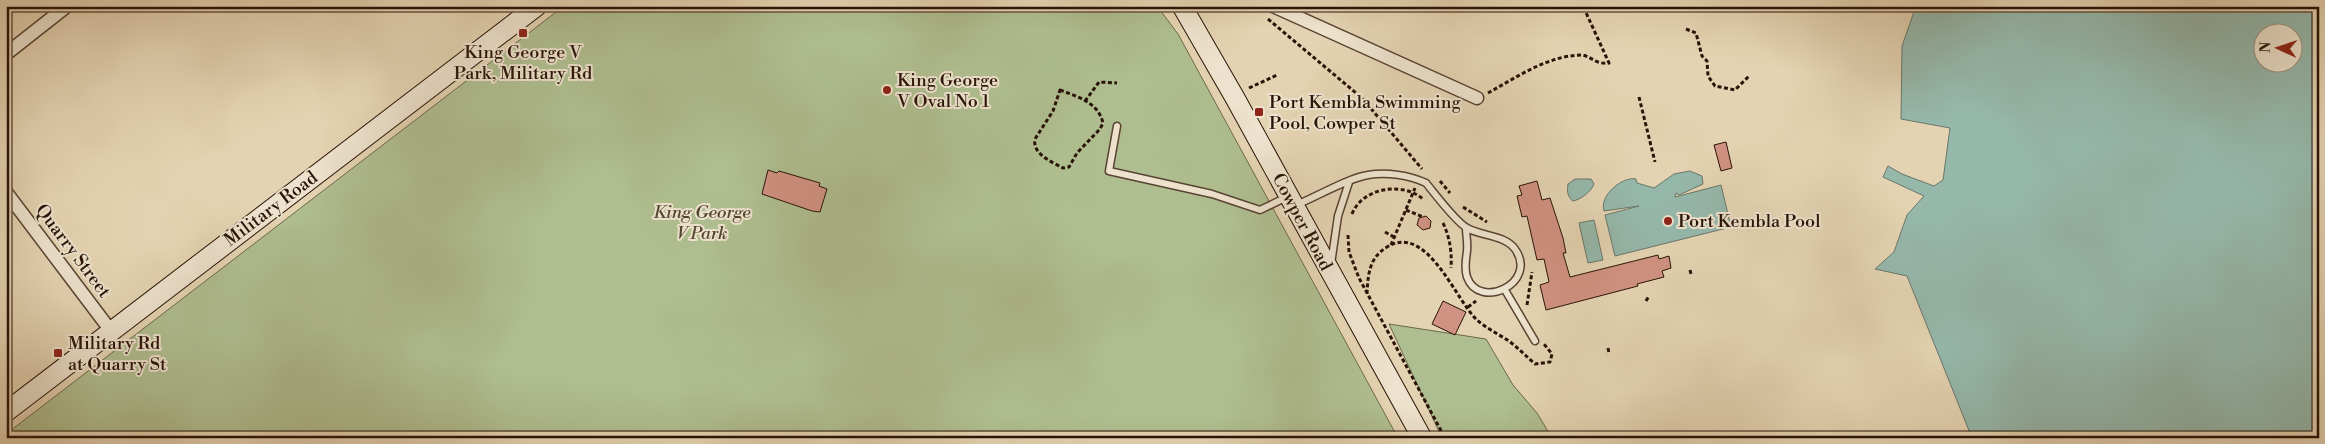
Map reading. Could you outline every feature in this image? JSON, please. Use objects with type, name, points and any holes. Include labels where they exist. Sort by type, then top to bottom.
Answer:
[{"type":"main road","name":"Military Road","points":[[6,412],[537,6]]},
{"type":"main road","name":"Cowper Road","points":[[1186,8],[1330,274],[1422,438]]},
{"type":"street","points":[[6,54],[67,6]]},
{"type":"street","points":[[1269,10],[1477,98]]},
{"type":"street","name":"Quarry Street","points":[[6,192],[111,331]]},
{"type":"lane","points":[[1117,126],[1109,171],[1212,194],[1260,210],[1368,175],[1400,175],[1418,179],[1426,183],[1466,228],[1505,242],[1516,251],[1520,258],[1518,275],[1515,282],[1505,290],[1484,292],[1474,287],[1467,279],[1464,268],[1467,250],[1466,228]]},
{"type":"lane","points":[[1330,274],[1338,216],[1349,182]]},
{"type":"lane","points":[[1505,290],[1538,340]]},
{"type":"path","points":[[1477,98],[1545,62],[1583,55],[1602,64],[1609,63],[1583,6]]},
{"type":"path","points":[[1269,10],[1269,22],[1362,98],[1421,168],[1429,173]]},
{"type":"path","points":[[1686,29],[1696,33],[1702,56],[1707,61],[1708,76],[1715,86],[1735,90],[1749,76]]},
{"type":"path","points":[[1247,90],[1250,86],[1277,75]]},
{"type":"path","points":[[1085,100],[1099,82],[1117,83]]},
{"type":"path","points":[[1060,90],[1085,100],[1098,110],[1103,123],[1100,129],[1077,153],[1070,167],[1063,168],[1041,154],[1034,143],[1035,139],[1053,111],[1060,90]]},
{"type":"path","points":[[1639,97],[1655,162]]},
{"type":"path","points":[[1437,179],[1445,184],[1453,197]]},
{"type":"path","points":[[1350,218],[1353,211],[1364,198],[1387,189],[1413,194],[1426,201]]},
{"type":"path","points":[[1391,245],[1413,194]]},
{"type":"path","points":[[1458,203],[1476,217],[1492,224]]},
{"type":"path","points":[[1406,210],[1423,217]]},
{"type":"path","points":[[1441,218],[1448,232],[1452,252],[1451,268]]},
{"type":"path","points":[[1385,232],[1394,236]]},
{"type":"path","points":[[1348,233],[1352,263],[1445,438]]},
{"type":"path","points":[[1367,294],[1370,267],[1382,250],[1391,245],[1407,244],[1423,249],[1448,278],[1476,319],[1510,342],[1535,364],[1550,362],[1552,354],[1538,340]]},
{"type":"path","points":[[1527,309],[1526,302],[1532,278],[1532,269]]},
{"type":"path","points":[[1690,270],[1691,274]]},
{"type":"path","points":[[1646,301],[1649,296]]},
{"type":"path","points":[[1468,307],[1476,301]]},
{"type":"path","points":[[1608,348],[1609,353]]},
{"type":"green space","name":"King George V Park","points":[[564,6],[1157,6],[1178,34],[1398,438],[6,438],[6,434]]},
{"type":"green space","points":[[1389,324],[1486,339],[1513,385],[1537,413],[1552,438],[1442,438]]},
{"type":"shaded area","points":[[1916,6],[2319,6],[2319,438],[1972,438],[1907,276],[1875,269],[1894,252],[1907,215],[1924,196],[1883,177],[1888,166],[1902,174],[1934,186],[1943,180],[1950,128],[1901,119],[1902,46]]},
{"type":"shaded area","name":"Port Kembla Pool","points":[[1690,171],[1702,176],[1703,184],[1679,195],[1676,193],[1675,197],[1721,185],[1731,227],[1615,256],[1605,215],[1639,206],[1604,211],[1603,205],[1608,193],[1618,184],[1630,179],[1636,179],[1637,183],[1654,188],[1674,174]]},
{"type":"shaded area","points":[[1575,179],[1591,179],[1594,184],[1585,195],[1573,201],[1569,195],[1568,184]]},
{"type":"shaded area","points":[[1594,220],[1603,260],[1588,263],[1579,223]]},
{"type":"building","points":[[1726,142],[1732,168],[1721,171],[1714,145]]},
{"type":"building","points":[[768,170],[777,173],[779,171],[820,183],[819,186],[827,189],[820,212],[762,194]]},
{"type":"building","points":[[1537,181],[1542,200],[1550,198],[1563,238],[1566,253],[1563,253],[1570,277],[1658,255],[1659,259],[1669,256],[1671,268],[1662,271],[1664,277],[1637,284],[1638,286],[1546,310],[1540,285],[1549,282],[1544,259],[1537,260],[1527,216],[1522,217],[1517,196],[1522,195],[1519,186]]},
{"type":"building","points":[[1426,216],[1431,221],[1430,228],[1423,230],[1417,225],[1419,218]]},
{"type":"building","points":[[1443,301],[1466,312],[1455,335],[1432,324]]},
{"type":"place","name":"King George V Park, Military Rd","points":[[523,33]]},
{"type":"place","name":"King George V Oval No 1","points":[[887,90]]},
{"type":"place","name":"Port Kembla Swimming Pool, Cowper St","points":[[1259,112]]},
{"type":"place","name":"Port Kembla Pool","points":[[1668,221]]},
{"type":"place","name":"Military Rd at Quarry St","points":[[58,353]]}]
